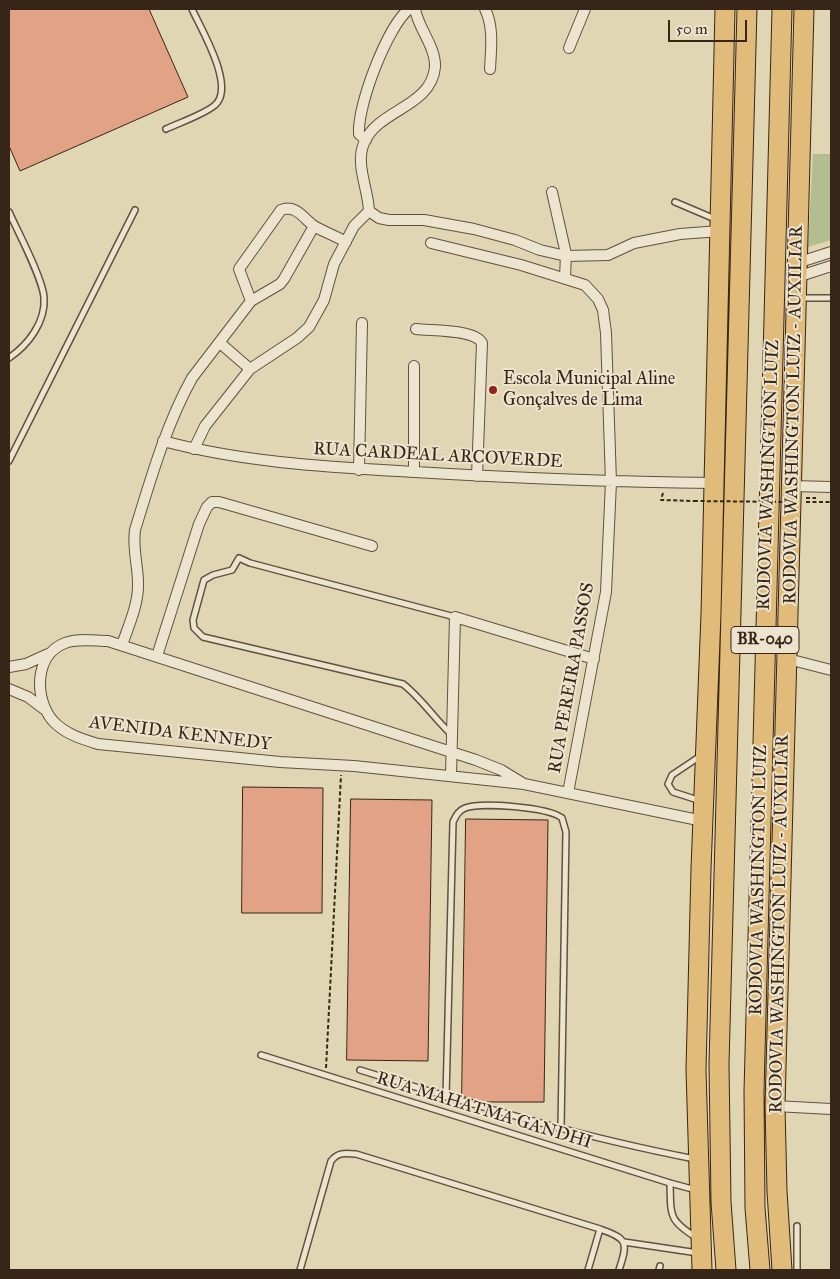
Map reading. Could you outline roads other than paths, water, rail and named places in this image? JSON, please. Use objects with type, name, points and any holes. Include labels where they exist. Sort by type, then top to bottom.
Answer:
[{"type":"highway","name":"RODOVIA WASHINGTON LUIZ","points":[[726,1270],[721,1202],[719,1064],[747,9]]},
{"type":"highway","name":"RODOVIA WASHINGTON LUIZ","points":[[760,1270],[755,1208],[754,1091],[782,9]]},
{"type":"highway","name":"RODOVIA WASHINGTON LUIZ - AUXILIAR","points":[[782,1270],[777,1191],[775,1106],[794,497],[795,299],[804,9]]},
{"type":"highway","points":[[702,1255],[696,1070],[711,614],[720,226],[722,10]]},
{"type":"highway","points":[[711,614],[733,496]]},
{"type":"street","points":[[366,140],[359,134],[358,122],[367,93],[396,22],[409,9]]},
{"type":"street","points":[[415,9],[434,57],[433,78],[426,90],[418,98],[380,124],[366,140],[360,158],[369,211],[379,218],[389,220],[424,220],[474,229],[515,240],[540,250],[566,256],[608,255],[634,242],[720,226]]},
{"type":"street","points":[[485,9],[489,16],[492,41],[490,68]]},
{"type":"street","points":[[569,48],[585,9]]},
{"type":"street","points":[[552,192],[566,256],[565,278]]},
{"type":"street","points":[[251,301],[239,269],[276,214],[286,208],[291,209],[303,215],[314,226],[346,242]]},
{"type":"street","points":[[194,449],[205,426],[250,369],[297,338],[309,327],[324,300],[334,264],[359,220],[369,211]]},
{"type":"street","points":[[122,645],[136,605],[138,588],[133,543],[135,530],[164,441],[192,378],[251,301],[275,287],[284,279],[314,226]]},
{"type":"street","name":"RUA PEREIRA PASSOS","points":[[431,243],[585,285],[598,299],[603,310],[606,333],[611,482],[606,592],[568,793]]},
{"type":"street","points":[[797,270],[831,252]]},
{"type":"street","points":[[797,270],[831,266]]},
{"type":"street","points":[[359,470],[362,323]]},
{"type":"street","points":[[416,329],[470,334],[480,338],[482,343],[477,476]]},
{"type":"street","points":[[220,343],[250,369]]},
{"type":"street","points":[[414,366],[414,472]]},
{"type":"street","name":"RUA CARDEAL ARCOVERDE","points":[[164,441],[194,449],[273,462],[359,470],[611,482],[713,483]]},
{"type":"street","points":[[794,497],[831,487]]},
{"type":"street","points":[[157,656],[199,524],[207,507],[212,502],[219,502],[372,546]]},
{"type":"street","points":[[451,775],[455,617],[594,659]]},
{"type":"street","name":"AVENIDA KENNEDY","points":[[9,667],[26,664],[48,654],[65,643],[80,640],[108,641],[453,752],[501,770],[524,784]]},
{"type":"street","points":[[44,709],[40,687],[41,670],[48,654]]},
{"type":"street","points":[[788,659],[831,670]]},
{"type":"street","name":"AVENIDA KENNEDY","points":[[9,689],[28,697],[44,709],[55,723],[75,737],[98,744],[280,762],[341,765],[451,775],[524,784],[703,821]]},
{"type":"street","points":[[775,1106],[831,1109]]},
{"type":"lane","points":[[166,129],[215,106],[222,95],[221,74],[192,9]]},
{"type":"lane","points":[[675,202],[720,226]]},
{"type":"lane","points":[[9,461],[135,210]]},
{"type":"lane","points":[[9,212],[44,297],[41,316],[32,336],[20,350],[9,358]]},
{"type":"lane","points":[[795,299],[831,298]]},
{"type":"lane","points":[[453,736],[434,718],[414,692],[403,684],[203,637],[194,628],[193,620],[204,580],[213,575],[232,570],[239,558],[250,564],[455,617]]},
{"type":"lane","points":[[704,802],[678,794],[668,784],[672,775],[706,753]]},
{"type":"lane","points":[[446,1097],[453,822],[457,813],[465,808],[479,805],[550,812],[562,818],[566,832],[561,1127]]},
{"type":"lane","name":"RUA MAHATMA GANDHI","points":[[262,1055],[670,1184],[699,1190]]},
{"type":"lane","points":[[360,1070],[486,1110],[650,1150],[698,1159]]},
{"type":"lane","points":[[300,1270],[331,1161],[336,1155],[344,1153],[356,1154],[620,1236],[626,1249],[619,1270]]},
{"type":"lane","points":[[670,1184],[672,1218],[702,1255]]},
{"type":"lane","points":[[797,1226],[797,1270]]},
{"type":"lane","points":[[588,1270],[600,1229]]},
{"type":"lane","points":[[624,1242],[702,1255]]},
{"type":"place","name":"Escola Municipal Aline Gonçalves de Lima","points":[[493,390]]}]
